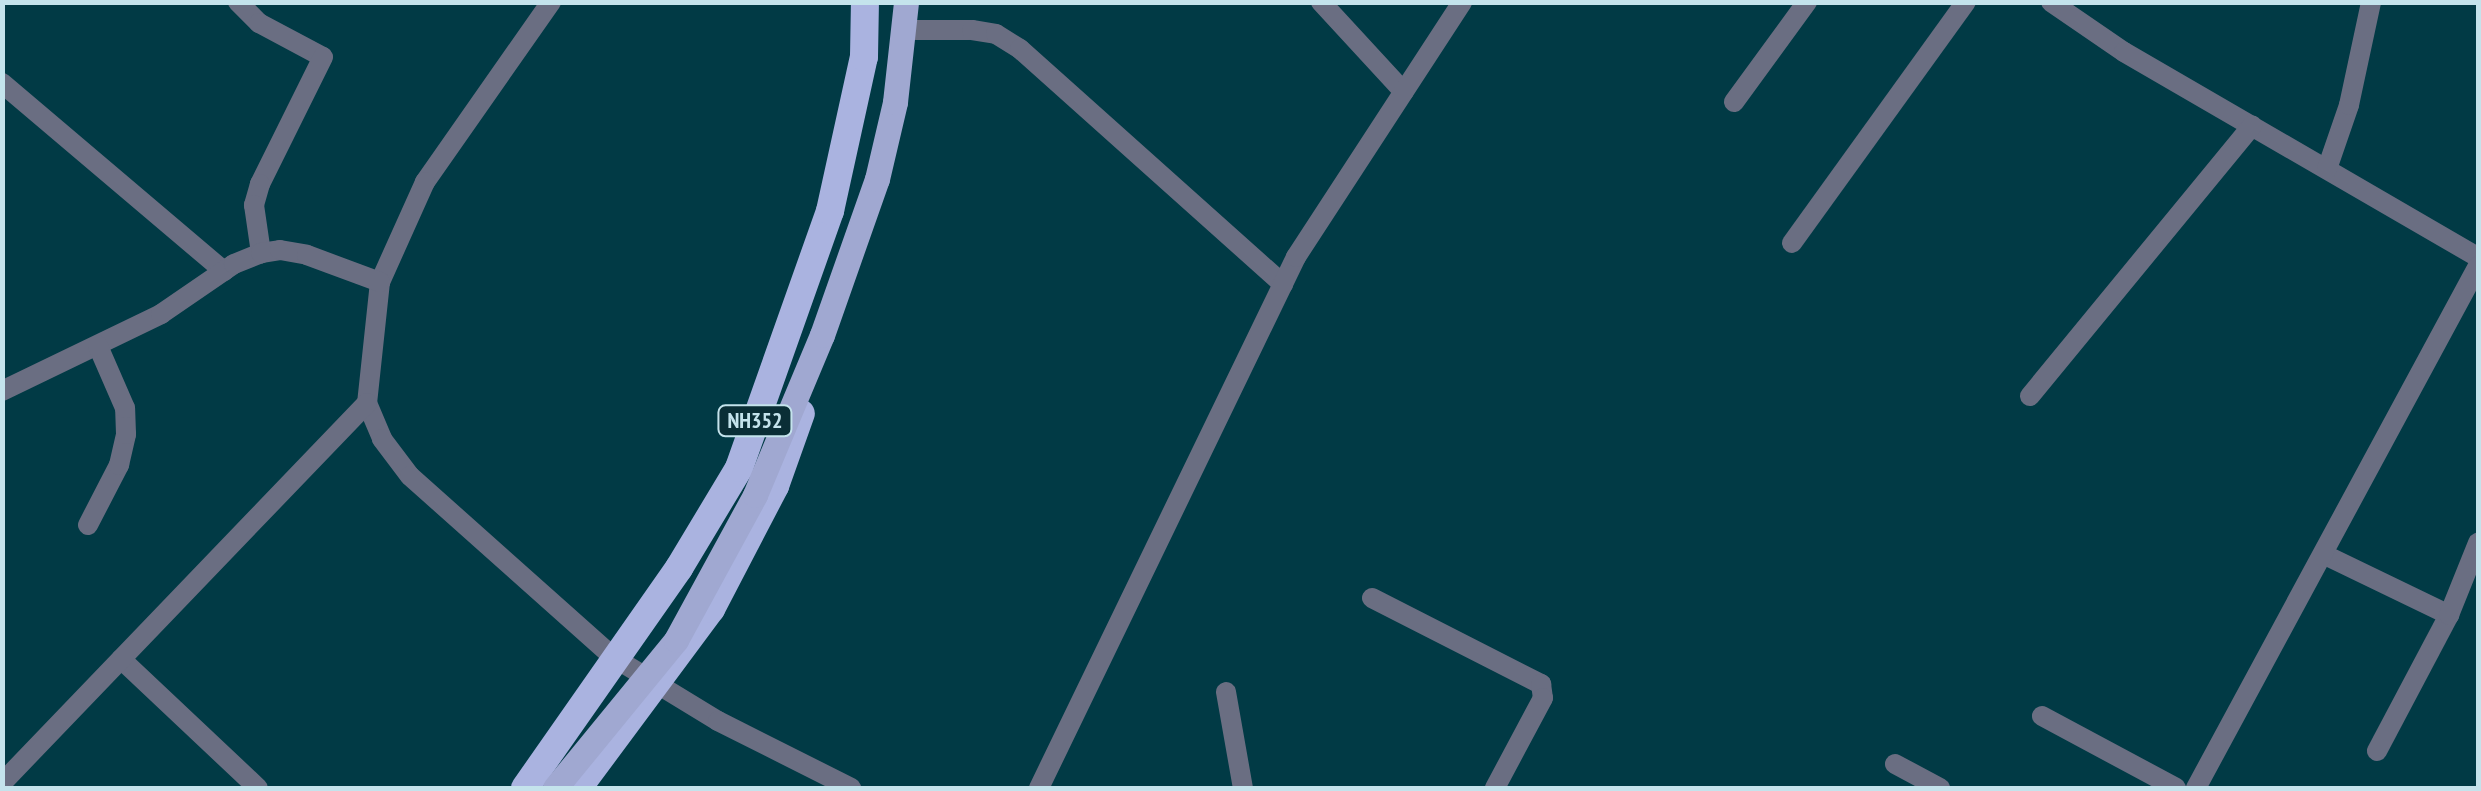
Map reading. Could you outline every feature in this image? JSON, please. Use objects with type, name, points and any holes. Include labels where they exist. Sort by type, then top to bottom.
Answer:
[{"type":"highway","name":"NH352","points":[[525,788],[679,568],[739,468],[830,211],[864,56],[864,2]]},
{"type":"highway","name":"NH352","points":[[578,788],[711,609],[775,486],[864,233],[906,67],[907,12]]},
{"type":"main road","points":[[554,788],[676,640],[755,495],[822,335],[877,179],[898,84],[907,12]]},
{"type":"street","points":[[238,2],[259,23],[323,56],[260,184],[254,204],[261,254]]},
{"type":"street","points":[[551,2],[430,170],[380,282],[367,403],[382,439],[410,476],[613,658],[655,686],[851,788]]},
{"type":"street","points":[[1321,2],[1404,92]]},
{"type":"street","points":[[1040,788],[1283,284],[1462,2]]},
{"type":"street","points":[[1734,102],[1807,2]]},
{"type":"street","points":[[1792,243],[1966,2]]},
{"type":"street","points":[[2052,2],[2124,52],[2478,257]]},
{"type":"street","points":[[2327,169],[2349,105],[2371,2]]},
{"type":"street","points":[[907,12],[996,34],[1020,49],[1283,284]]},
{"type":"street","points":[[2,83],[224,272]]},
{"type":"street","points":[[2030,396],[2252,126]]},
{"type":"street","points":[[2,391],[161,314],[224,272],[261,254],[280,250],[307,255],[380,282]]},
{"type":"street","points":[[2196,788],[2478,266]]},
{"type":"street","points":[[88,526],[119,465],[126,434],[125,408],[98,346]]},
{"type":"street","points":[[2,783],[367,403]]},
{"type":"street","points":[[2377,751],[2448,615],[2478,543]]},
{"type":"street","points":[[2325,555],[2448,615]]},
{"type":"street","points":[[1372,598],[1541,684],[1544,698],[1495,788]]},
{"type":"street","points":[[121,659],[258,788]]},
{"type":"street","points":[[1226,692],[1243,788]]},
{"type":"street","points":[[2042,716],[2176,788]]},
{"type":"street","points":[[1895,764],[1940,788]]}]
